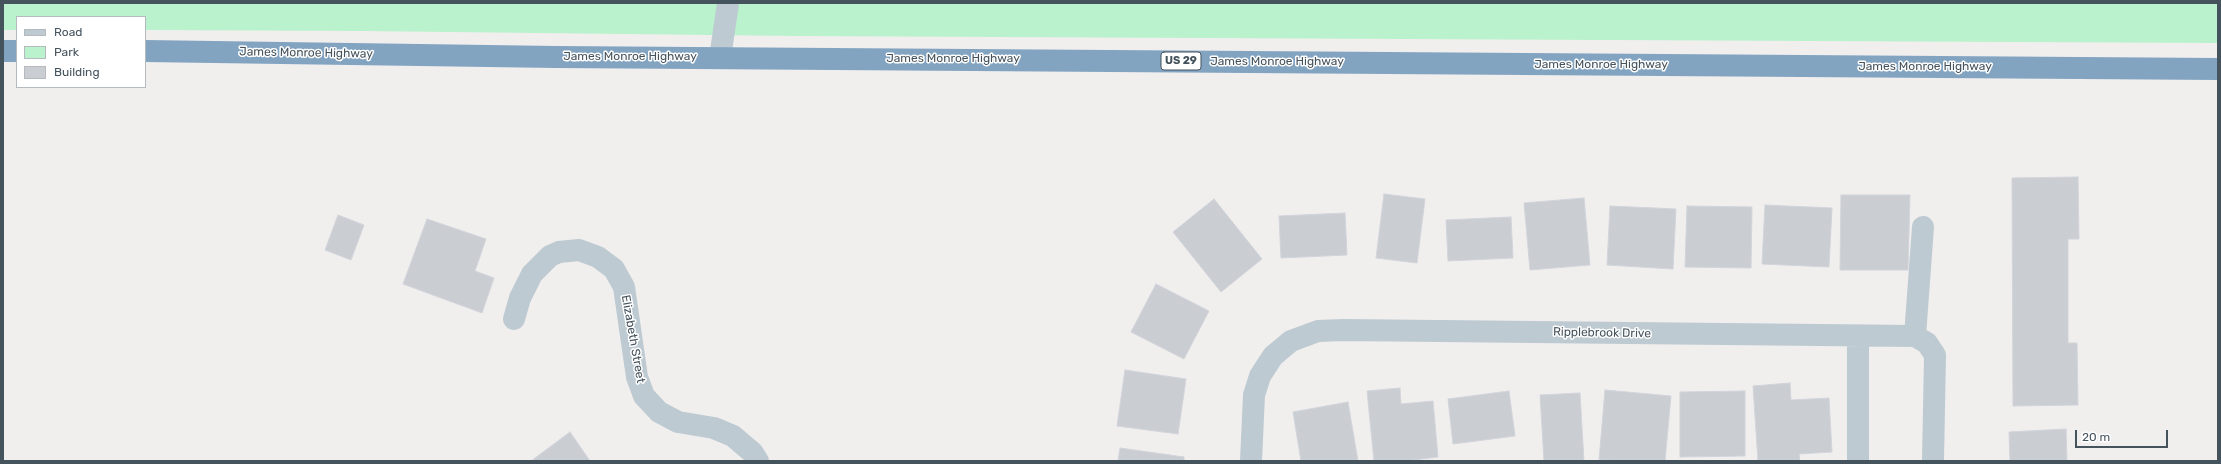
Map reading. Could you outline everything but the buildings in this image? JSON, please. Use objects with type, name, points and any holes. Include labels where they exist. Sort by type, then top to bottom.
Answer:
[{"type":"highway","points":[[3,51],[16,51]]},
{"type":"highway","name":"James Monroe Highway","points":[[146,51],[720,58],[2218,69]]},
{"type":"street","points":[[720,58],[728,3]]},
{"type":"street","points":[[1923,227],[1915,336],[1927,343],[1935,355],[1933,461]]},
{"type":"street","name":"Elizabeth Street","points":[[514,319],[520,298],[532,274],[550,256],[559,252],[579,250],[598,257],[614,269],[624,287],[637,377],[644,396],[659,412],[678,422],[714,428],[733,436],[753,453],[758,461]]},
{"type":"street","name":"Ripplebrook Drive","points":[[1252,461],[1254,394],[1260,376],[1273,356],[1291,341],[1318,331],[1915,336]]},
{"type":"street","points":[[1858,336],[1858,461]]},
{"type":"green space","points":[[3,3],[2218,3],[2218,43],[799,36],[146,30],[146,16],[16,16],[16,30],[3,30]]}]
